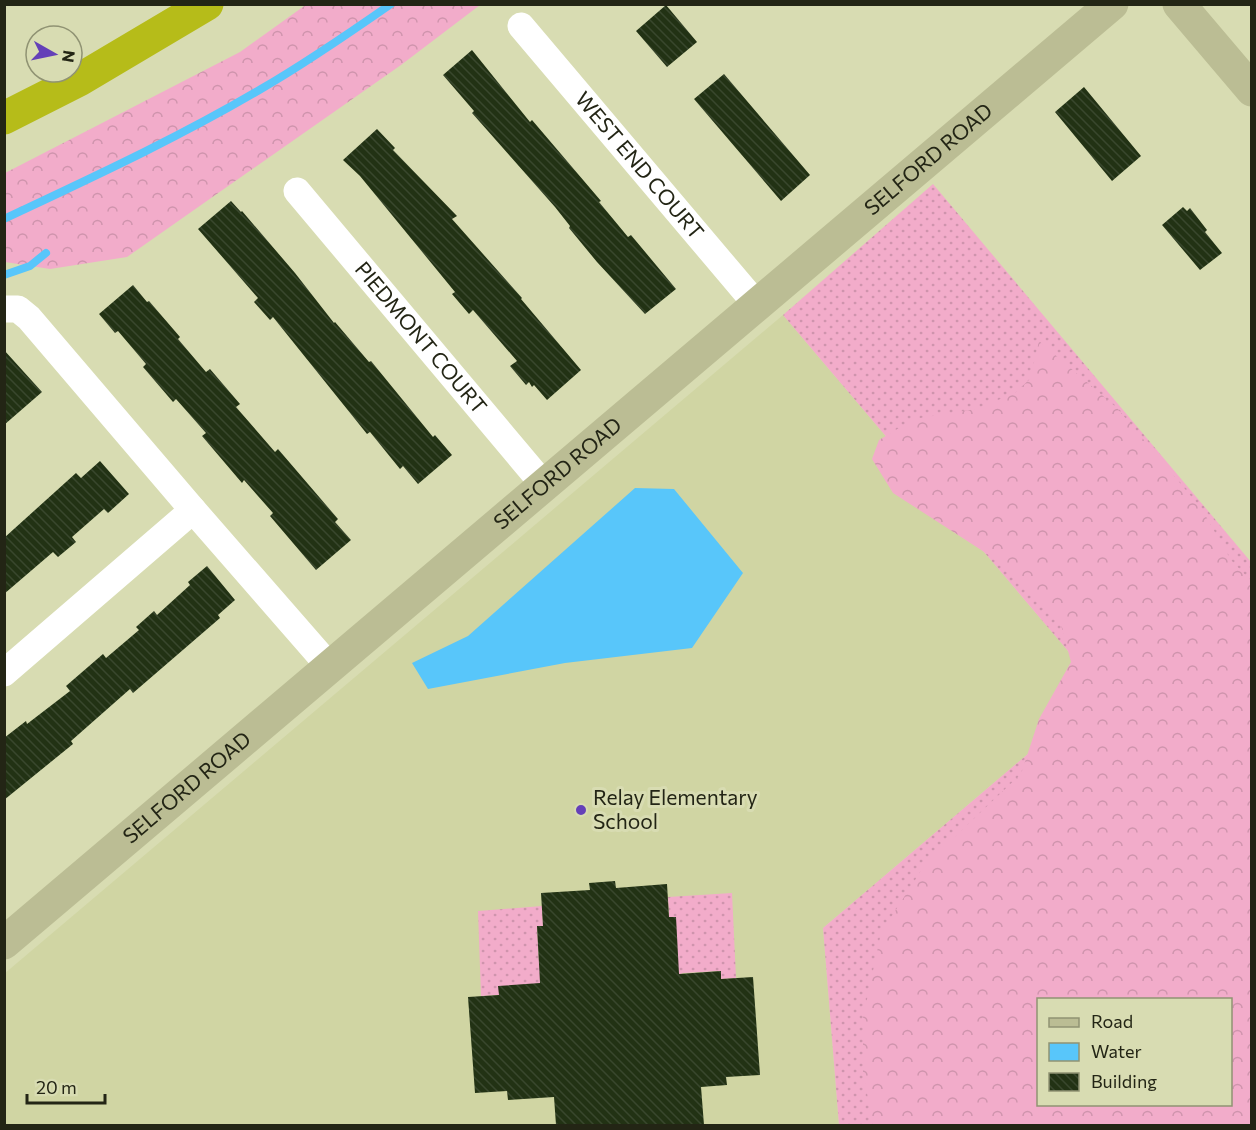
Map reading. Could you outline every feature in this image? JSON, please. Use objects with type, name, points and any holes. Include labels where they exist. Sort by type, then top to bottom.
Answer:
[{"type":"highway","points":[[4,118],[79,80],[207,4]]},
{"type":"street","name":"SELFORD ROAD","points":[[4,943],[1112,4]]},
{"type":"street","points":[[1179,4],[1251,90]]},
{"type":"street","name":"WEST END COURT","points":[[521,26],[757,305]]},
{"type":"street","name":"PIEDMONT COURT","points":[[297,191],[544,485]]},
{"type":"street","points":[[4,309],[18,309],[29,318],[330,667]]},
{"type":"street","points":[[4,673],[193,510]]},
{"type":"shaded area","name":"Relay Elementary School","points":[[783,315],[1102,691],[823,928],[839,1125],[5,1125],[4,974]]},
{"type":"green space","points":[[307,4],[480,5],[401,65],[127,257],[50,269],[5,262],[5,173],[240,52]]},
{"type":"green space","points":[[933,184],[1251,562],[1251,1125],[839,1125],[823,928],[1102,691],[783,315]]},
{"type":"green space","points":[[1039,341],[1117,408],[1201,508],[1231,560],[1251,581],[1251,1125],[873,1125],[863,1072],[863,1018],[881,933],[924,866],[1021,774],[1039,719],[1071,662],[1061,625],[1009,568],[893,493],[872,459],[879,440],[914,419],[976,409],[1015,393],[1030,379]]},
{"type":"green space","points":[[732,893],[736,978],[721,979],[720,971],[683,973],[660,984],[676,917],[669,917],[668,897]]},
{"type":"green space","points":[[542,906],[543,926],[537,926],[539,963],[561,991],[481,996],[478,911]]},
{"type":"water","points":[[635,488],[674,489],[743,573],[692,648],[565,663],[428,689],[412,663],[468,636]]},
{"type":"building","points":[[666,5],[697,42],[667,67],[636,31]]},
{"type":"building","points":[[472,50],[530,122],[532,120],[601,201],[599,202],[628,237],[631,235],[676,289],[645,314],[597,262],[555,207],[472,113],[474,111],[443,75]]},
{"type":"building","points":[[724,74],[810,175],[781,201],[694,99]]},
{"type":"building","points":[[1084,87],[1141,156],[1112,181],[1055,112]]},
{"type":"building","points":[[377,129],[395,148],[393,150],[457,216],[452,219],[522,298],[581,370],[547,400],[534,385],[532,387],[529,382],[526,385],[510,366],[517,361],[473,310],[469,314],[452,294],[455,292],[360,176],[343,160]]},
{"type":"building","points":[[231,201],[295,273],[334,323],[369,362],[371,361],[433,437],[435,435],[452,455],[418,484],[403,466],[400,469],[370,432],[367,434],[273,317],[270,320],[254,302],[258,298],[198,229]]},
{"type":"building","points":[[1183,207],[1187,211],[1190,208],[1222,253],[1200,270],[1162,225]]},
{"type":"building","points":[[133,285],[180,337],[178,339],[206,372],[210,369],[240,404],[236,407],[275,452],[278,449],[338,519],[335,522],[351,540],[316,570],[270,516],[273,513],[244,480],[242,483],[202,436],[206,433],[176,399],[173,402],[143,367],[146,364],[118,331],[115,333],[99,314]]},
{"type":"building","points":[[4,350],[42,392],[4,425]]},
{"type":"building","points":[[100,461],[129,494],[108,513],[104,509],[72,537],[76,542],[58,557],[53,552],[4,594],[4,538],[76,473],[81,478]]},
{"type":"building","points":[[207,566],[235,600],[218,615],[220,618],[133,693],[130,689],[71,741],[73,744],[4,800],[4,738],[26,721],[27,724],[70,691],[66,686],[103,654],[106,658],[139,630],[136,627],[154,611],[157,615],[190,585],[188,582]]},
{"type":"building","points":[[615,881],[616,888],[667,884],[669,917],[676,917],[679,974],[721,971],[721,979],[753,977],[760,1075],[726,1077],[727,1085],[701,1087],[704,1125],[556,1125],[554,1097],[508,1100],[507,1091],[475,1093],[468,997],[499,995],[498,986],[540,983],[537,926],[543,926],[541,893],[590,890],[589,883]]},
{"type":"waterway","points":[[4,219],[134,157],[230,107],[311,59],[391,4]]},
{"type":"waterway","points":[[4,275],[30,266],[46,253]]},
{"type":"place","name":"Relay Elementary School","points":[[581,810]]}]
